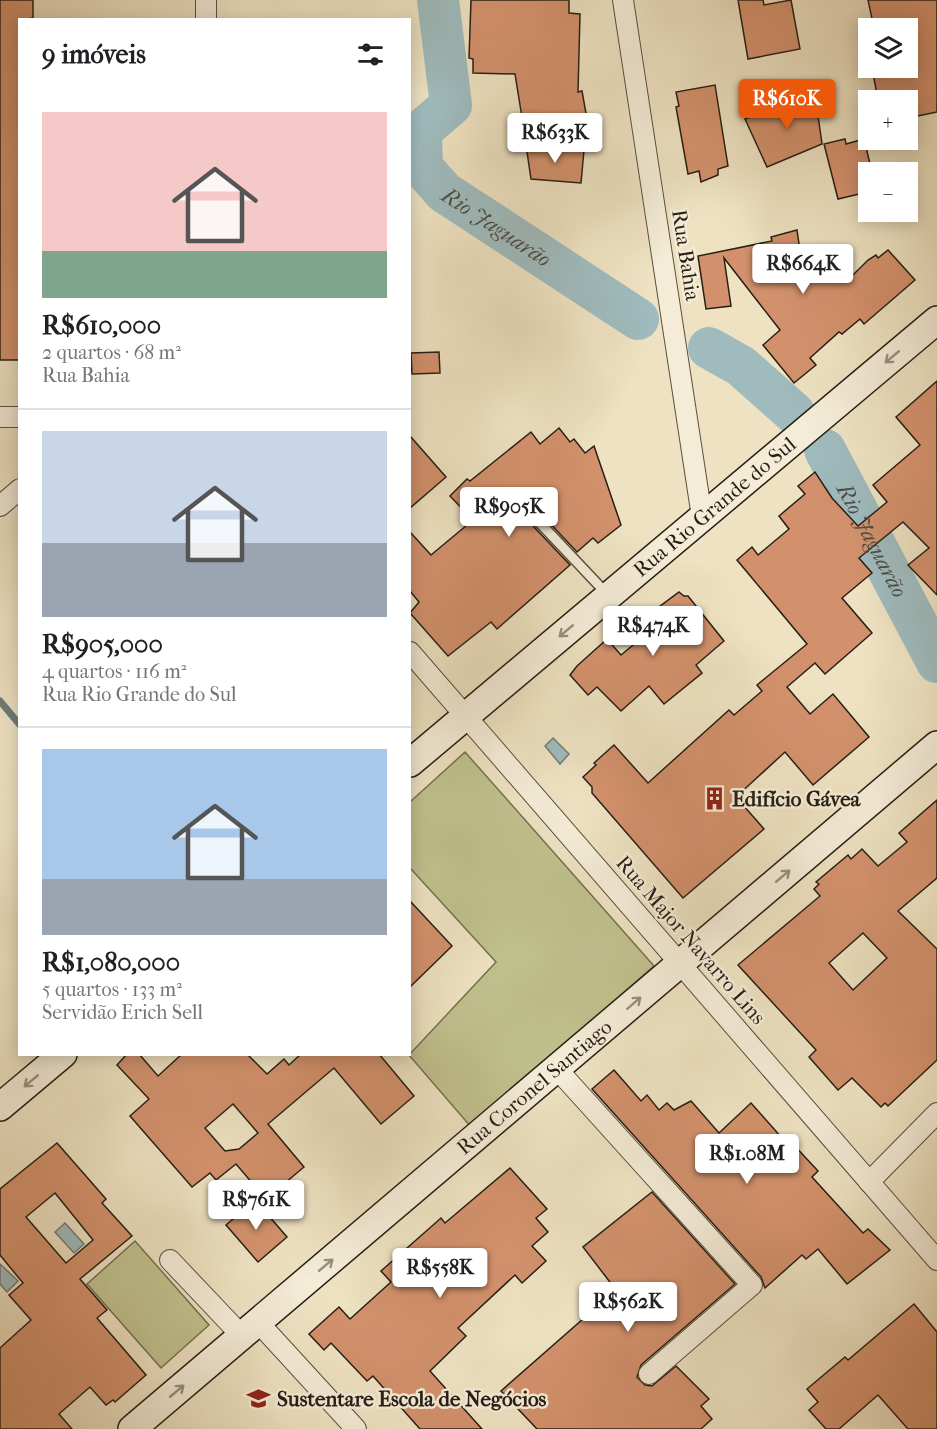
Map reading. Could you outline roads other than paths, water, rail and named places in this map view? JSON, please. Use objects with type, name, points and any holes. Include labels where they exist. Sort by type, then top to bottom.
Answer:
[{"type":"main road","name":"Rua Rio Grande do Sul","points":[[411,762],[937,320]]},
{"type":"main road","name":"Rua Coronel Santiago","points":[[132,1429],[937,745]]},
{"type":"main road","points":[[0,1107],[61,1056]]},
{"type":"street","points":[[206,0],[206,18]]},
{"type":"street","name":"Rua Bahia","points":[[622,0],[702,517]]},
{"type":"street","points":[[0,417],[18,417]]},
{"type":"street","points":[[0,506],[18,491]]},
{"type":"street","name":"Rua Major Navarro Lins","points":[[411,653],[937,1260]]},
{"type":"street","points":[[557,1069],[752,1285],[649,1374]]},
{"type":"street","points":[[869,1182],[937,1113]]},
{"type":"street","points":[[170,1260],[250,1329],[356,1429]]},
{"type":"lane","points":[[522,504],[609,596]]},
{"type":"water","points":[[553,738],[569,754],[560,764],[545,746]]},
{"type":"water","points":[[237,1181],[252,1198],[243,1206],[228,1189]]},
{"type":"water","points":[[65,1223],[84,1244],[74,1253],[55,1232]]},
{"type":"water","points":[[0,1264],[18,1281],[7,1292],[0,1284]]},
{"type":"waterway","name":"Rio Jaguarão","points":[[438,0],[451,105],[421,131],[422,167],[444,192],[638,319]]},
{"type":"waterway","name":"Rio Jaguarão","points":[[709,348],[741,366],[794,413]]},
{"type":"waterway","name":"Rio Jaguarão","points":[[825,450],[937,662]]},
{"type":"waterway","points":[[0,701],[18,723]]},
{"type":"place","name":"Edifício Gávea","points":[[714,799]]},
{"type":"place","name":"Sustentare Escola de Negócios","points":[[259,1399]]}]
